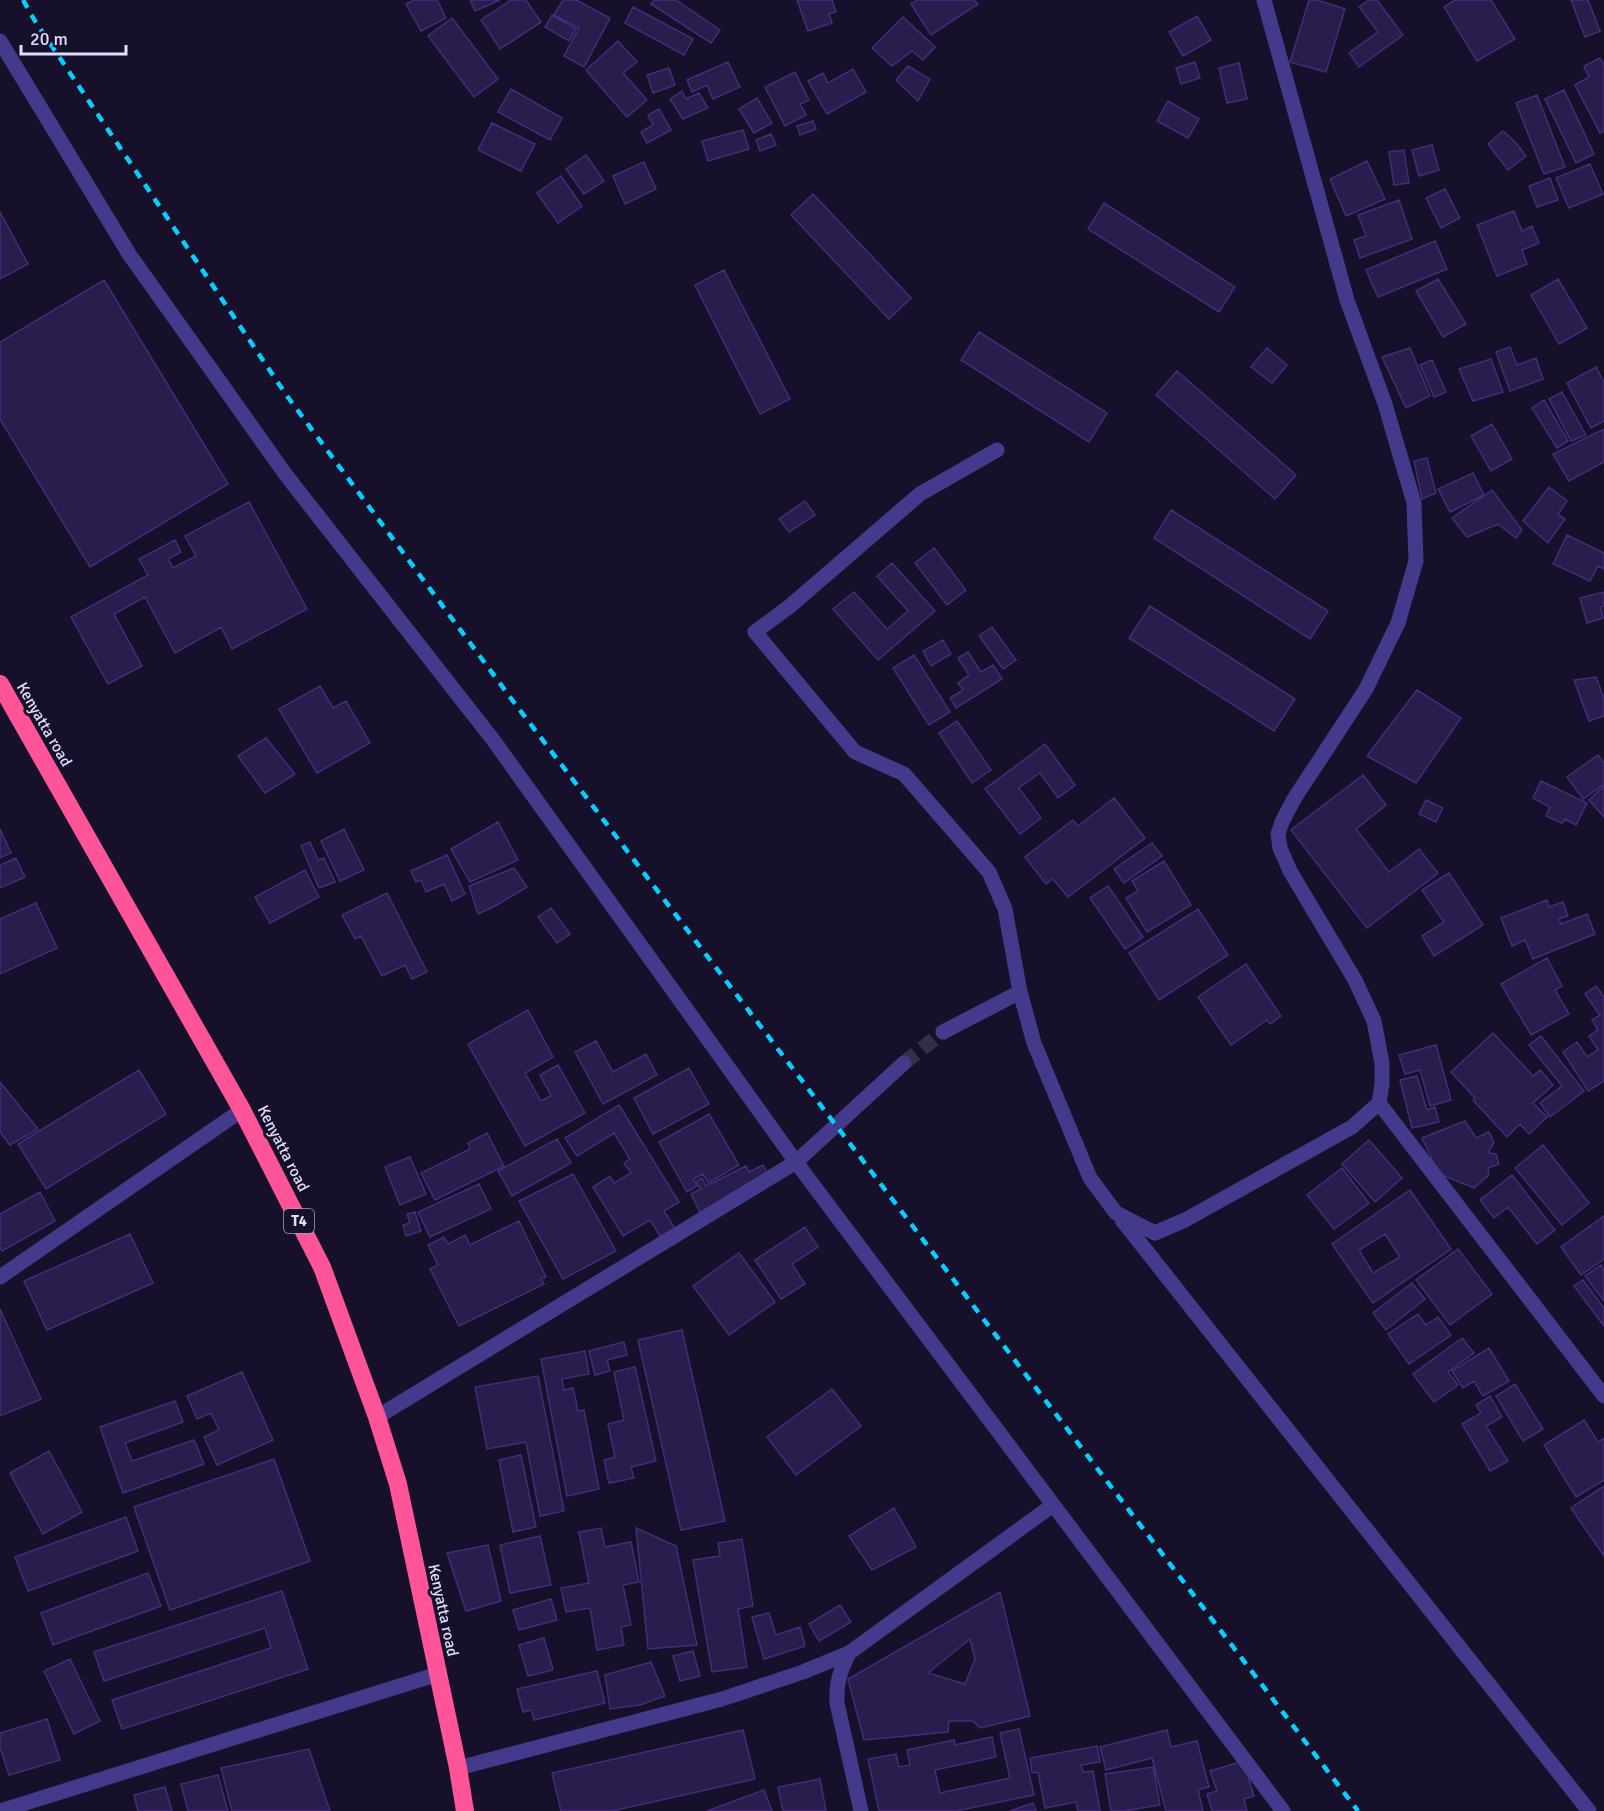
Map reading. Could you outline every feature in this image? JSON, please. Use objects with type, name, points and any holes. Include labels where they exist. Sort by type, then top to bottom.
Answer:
[{"type":"highway","name":"Kenyatta road","points":[[0,684],[242,1110],[322,1267],[377,1417],[398,1484],[465,1811]]},
{"type":"street","points":[[1116,1213],[1155,1233],[1185,1220],[1352,1127],[1379,1103],[1382,1084],[1382,1063],[1374,1021],[1355,980],[1290,871],[1280,848],[1278,834],[1294,799],[1366,689],[1398,623],[1416,561],[1414,503],[1385,405],[1347,300],[1264,0]]},
{"type":"street","points":[[0,41],[129,254],[286,475],[494,741],[796,1162],[1283,1811]]},
{"type":"street","points":[[998,450],[920,494],[790,606],[755,632],[855,752],[904,774],[989,872],[1005,909],[1020,992],[1034,1043],[1090,1178],[1589,1811]]},
{"type":"street","points":[[943,1032],[1020,992]]},
{"type":"street","points":[[377,1417],[796,1162],[903,1063]]},
{"type":"street","points":[[1379,1103],[1604,1396]]},
{"type":"street","points":[[0,1276],[242,1110]]},
{"type":"street","points":[[458,1768],[722,1699],[803,1672],[849,1653],[1053,1505]]},
{"type":"street","points":[[849,1653],[836,1686],[837,1704],[861,1811]]},
{"type":"street","points":[[0,1810],[438,1674]]},
{"type":"building","points":[[414,0],[437,0],[446,18],[421,31],[406,4]]},
{"type":"building","points":[[470,0],[500,0],[475,11]]},
{"type":"building","points":[[511,0],[526,0],[541,22],[500,49],[481,20]]},
{"type":"building","points":[[563,0],[576,0],[610,18],[584,67],[564,56],[579,28],[554,15]]},
{"type":"building","points":[[654,0],[676,0],[720,30],[711,43],[651,4]]},
{"type":"building","points":[[797,0],[832,0],[836,12],[829,14],[832,23],[808,31]]},
{"type":"building","points":[[917,0],[974,0],[978,4],[931,35],[911,4]]},
{"type":"building","points":[[1309,0],[1317,0],[1345,9],[1326,72],[1290,62]]},
{"type":"building","points":[[1369,0],[1377,0],[1403,35],[1359,67],[1349,53],[1378,32],[1359,7]]},
{"type":"building","points":[[1455,0],[1491,0],[1515,39],[1477,61],[1444,7]]},
{"type":"building","points":[[1571,0],[1588,0],[1600,31],[1585,37]]},
{"type":"building","points":[[633,7],[693,39],[684,55],[625,23]]},
{"type":"building","points":[[552,15],[576,29],[569,41],[545,27]]},
{"type":"building","points":[[1197,16],[1211,40],[1183,56],[1169,32]]},
{"type":"building","points":[[903,17],[935,47],[923,60],[912,51],[892,66],[872,48]]},
{"type":"building","points":[[452,18],[498,79],[474,97],[428,36]]},
{"type":"building","points":[[618,41],[637,62],[623,73],[647,100],[627,117],[586,70]]},
{"type":"building","points":[[1600,58],[1604,65],[1604,131],[1600,133],[1575,85],[1589,77],[1584,66]]},
{"type":"building","points":[[728,62],[740,87],[713,99],[707,85],[692,92],[687,80]]},
{"type":"building","points":[[1195,62],[1200,78],[1181,84],[1176,68]]},
{"type":"building","points":[[1239,63],[1247,99],[1227,103],[1219,68]]},
{"type":"building","points":[[908,66],[930,79],[918,101],[896,80]]},
{"type":"building","points":[[669,68],[675,85],[653,93],[647,75]]},
{"type":"building","points":[[853,69],[866,92],[827,114],[808,81],[823,73],[828,83]]},
{"type":"building","points":[[795,72],[809,100],[800,104],[806,115],[785,126],[765,87]]},
{"type":"building","points":[[511,89],[562,118],[550,140],[498,112]]},
{"type":"building","points":[[1564,90],[1594,154],[1576,163],[1545,99]]},
{"type":"building","points":[[682,91],[686,99],[699,93],[708,108],[683,119],[670,99]]},
{"type":"building","points":[[1537,95],[1565,167],[1544,174],[1516,103]]},
{"type":"building","points":[[757,98],[772,123],[754,133],[739,109]]},
{"type":"building","points":[[1168,101],[1199,119],[1188,138],[1157,121]]},
{"type":"building","points":[[659,109],[671,130],[647,143],[641,132],[653,125],[648,115]]},
{"type":"building","points":[[813,121],[816,129],[800,135],[797,126]]},
{"type":"building","points":[[492,123],[535,144],[521,171],[478,150]]},
{"type":"building","points":[[743,130],[749,149],[708,161],[702,141]]},
{"type":"building","points":[[1503,131],[1526,156],[1508,170],[1488,144]]},
{"type":"building","points":[[771,134],[776,145],[760,151],[756,140]]},
{"type":"building","points":[[1432,145],[1439,170],[1419,176],[1412,150]]},
{"type":"building","points":[[1404,150],[1409,183],[1394,185],[1389,152]]},
{"type":"building","points":[[586,155],[604,181],[584,194],[566,169]]},
{"type":"building","points":[[1367,161],[1385,199],[1346,216],[1330,179]]},
{"type":"building","points":[[644,162],[656,189],[625,204],[613,176]]},
{"type":"building","points":[[1590,164],[1603,194],[1569,208],[1556,178]]},
{"type":"building","points":[[561,176],[582,206],[558,223],[537,193]]},
{"type":"building","points":[[1550,178],[1558,200],[1537,207],[1529,186]]},
{"type":"building","points":[[1445,189],[1460,218],[1441,228],[1426,198]]},
{"type":"building","points":[[813,194],[911,298],[889,319],[791,215]]},
{"type":"building","points":[[1399,200],[1412,239],[1360,258],[1354,240],[1366,236],[1358,215]]},
{"type":"building","points":[[1104,203],[1235,287],[1219,312],[1088,229]]},
{"type":"building","points":[[1514,211],[1522,231],[1532,226],[1539,243],[1522,250],[1527,264],[1497,276],[1477,225]]},
{"type":"building","points":[[0,212],[28,264],[0,279]]},
{"type":"building","points":[[1435,241],[1447,269],[1378,297],[1366,270]]},
{"type":"building","points":[[724,270],[790,399],[760,414],[695,285]]},
{"type":"building","points":[[1438,279],[1466,324],[1443,337],[1416,291]]},
{"type":"building","points":[[1558,279],[1587,328],[1559,344],[1531,295]]},
{"type":"building","points":[[104,280],[228,484],[90,567],[0,419],[0,342]]},
{"type":"building","points":[[979,332],[1107,413],[1089,442],[961,360]]},
{"type":"building","points":[[1510,347],[1517,365],[1536,358],[1543,379],[1510,391],[1496,352]]},
{"type":"building","points":[[1267,348],[1287,365],[1272,383],[1251,367]]},
{"type":"building","points":[[1410,348],[1430,396],[1406,408],[1382,357]]},
{"type":"building","points":[[1491,359],[1503,392],[1473,401],[1459,369]]},
{"type":"building","points":[[1432,360],[1446,392],[1434,397],[1420,365]]},
{"type":"building","points":[[1596,367],[1604,382],[1604,421],[1591,428],[1567,383]]},
{"type":"building","points":[[1177,371],[1296,475],[1275,499],[1156,395]]},
{"type":"building","points":[[1562,392],[1586,435],[1571,441],[1549,399]]},
{"type":"building","points":[[1544,400],[1568,441],[1557,448],[1532,408]]},
{"type":"building","points":[[1492,424],[1512,459],[1491,471],[1471,436]]},
{"type":"building","points":[[1604,429],[1604,462],[1569,481],[1553,454]]},
{"type":"building","points":[[1427,458],[1436,493],[1422,499],[1414,461]]},
{"type":"building","points":[[1473,473],[1484,495],[1450,512],[1438,489]]},
{"type":"building","points":[[1549,487],[1567,501],[1558,514],[1565,519],[1548,543],[1523,521]]},
{"type":"building","points":[[1492,490],[1522,530],[1516,538],[1498,524],[1467,537],[1452,518]]},
{"type":"building","points":[[805,501],[815,515],[789,532],[779,519]]},
{"type":"building","points":[[249,502],[307,609],[232,649],[221,627],[175,653],[145,597],[114,614],[142,666],[108,684],[71,617],[148,575],[139,559],[175,540],[181,552],[168,559],[173,568],[196,556],[185,536]]},
{"type":"building","points":[[1171,510],[1328,611],[1310,639],[1154,538]]},
{"type":"building","points":[[1567,535],[1604,553],[1604,569],[1598,566],[1590,581],[1553,564]]},
{"type":"building","points":[[934,548],[966,590],[947,605],[915,563]]},
{"type":"building","points":[[892,563],[935,611],[878,660],[833,609],[854,592],[887,629],[908,611],[877,576]]},
{"type":"building","points":[[1604,592],[1604,606],[1601,607],[1603,618],[1587,623],[1580,598]]},
{"type":"building","points":[[1150,606],[1295,699],[1274,731],[1129,638]]},
{"type":"building","points":[[992,627],[1016,660],[1003,669],[979,636]]},
{"type":"building","points":[[943,640],[951,654],[931,666],[923,651]]},
{"type":"building","points":[[968,652],[981,672],[993,665],[1002,679],[956,708],[950,698],[963,690],[958,683],[969,675],[958,658]]},
{"type":"building","points":[[914,655],[950,712],[929,725],[893,668]]},
{"type":"building","points":[[1596,677],[1604,699],[1604,716],[1589,721],[1574,680]]},
{"type":"building","points":[[320,686],[333,708],[346,701],[370,743],[317,773],[279,709]]},
{"type":"building","points":[[1417,690],[1461,718],[1416,783],[1367,756]]},
{"type":"building","points":[[957,721],[991,770],[972,783],[939,733]]},
{"type":"building","points":[[266,738],[295,774],[265,793],[238,756]]},
{"type":"building","points":[[1045,744],[1075,785],[1058,798],[1040,773],[1019,788],[1041,818],[1020,834],[985,789]]},
{"type":"building","points":[[1598,755],[1604,763],[1604,784],[1583,799],[1567,777]]},
{"type":"building","points":[[1363,775],[1386,805],[1356,829],[1389,872],[1419,849],[1438,873],[1367,928],[1291,830]]},
{"type":"building","points":[[1541,781],[1587,803],[1576,825],[1565,819],[1562,823],[1546,816],[1550,807],[1533,798]]},
{"type":"building","points":[[1604,786],[1604,817],[1589,800]]},
{"type":"building","points":[[1114,798],[1145,838],[1068,897],[1053,879],[1046,884],[1025,857],[1073,820],[1078,826]]},
{"type":"building","points":[[1426,800],[1443,808],[1436,822],[1419,814]]},
{"type":"building","points":[[498,822],[518,860],[470,882],[451,849]]},
{"type":"building","points":[[0,829],[11,853],[0,858]]},
{"type":"building","points":[[344,829],[364,870],[340,881],[321,841]]},
{"type":"building","points":[[310,842],[318,860],[324,858],[335,882],[319,888],[301,846]]},
{"type":"building","points":[[1152,843],[1162,856],[1124,883],[1114,869]]},
{"type":"building","points":[[447,855],[465,894],[452,901],[444,884],[426,892],[421,880],[416,882],[411,871]]},
{"type":"building","points":[[16,858],[25,877],[0,888],[0,865]]},
{"type":"building","points":[[1164,861],[1191,905],[1147,932],[1126,898],[1138,891],[1132,881]]},
{"type":"building","points":[[514,868],[527,887],[478,914],[469,886]]},
{"type":"building","points":[[305,870],[319,897],[270,923],[255,897]]},
{"type":"building","points":[[1449,873],[1483,925],[1434,956],[1422,936],[1444,922],[1422,890]]},
{"type":"building","points":[[1108,886],[1143,937],[1125,949],[1090,898]]},
{"type":"building","points":[[387,893],[427,972],[412,979],[405,965],[382,976],[361,936],[355,939],[342,915]]},
{"type":"building","points":[[1547,900],[1549,907],[1563,902],[1568,916],[1559,919],[1561,924],[1587,914],[1595,934],[1533,959],[1525,940],[1512,946],[1501,918]]},
{"type":"building","points":[[36,903],[57,948],[0,974],[0,919]]},
{"type":"building","points":[[551,908],[570,934],[557,943],[538,917]]},
{"type":"building","points":[[1198,909],[1228,955],[1159,1000],[1129,953]]},
{"type":"building","points":[[1547,958],[1562,986],[1555,990],[1569,1014],[1531,1035],[1501,984]]},
{"type":"building","points":[[1246,964],[1281,1016],[1270,1024],[1267,1020],[1231,1045],[1198,997]]},
{"type":"building","points":[[1596,986],[1604,997],[1604,1081],[1588,1091],[1563,1052],[1577,1042],[1587,1057],[1598,1050],[1589,1036],[1598,1030],[1592,1020],[1600,1015],[1585,994]]},
{"type":"building","points":[[528,1010],[553,1057],[525,1073],[541,1101],[551,1096],[540,1075],[558,1065],[585,1113],[525,1146],[468,1044]]},
{"type":"building","points":[[1493,1033],[1533,1076],[1540,1070],[1553,1085],[1533,1103],[1547,1117],[1529,1134],[1520,1124],[1507,1137],[1451,1072]]},
{"type":"building","points":[[1541,1036],[1584,1091],[1550,1117],[1540,1103],[1562,1086],[1529,1045]]},
{"type":"building","points":[[596,1041],[613,1072],[646,1054],[657,1075],[603,1104],[575,1052]]},
{"type":"building","points":[[1436,1045],[1451,1100],[1430,1106],[1420,1070],[1405,1074],[1399,1055]]},
{"type":"building","points":[[689,1068],[709,1104],[653,1134],[634,1098]]},
{"type":"building","points":[[139,1070],[166,1114],[46,1189],[18,1144]]},
{"type":"building","points":[[1417,1076],[1427,1110],[1435,1107],[1439,1122],[1412,1128],[1400,1080]]},
{"type":"building","points":[[0,1082],[38,1129],[10,1145],[0,1132]]},
{"type":"building","points":[[619,1105],[679,1202],[664,1211],[676,1230],[662,1239],[650,1220],[623,1236],[593,1187],[610,1176],[614,1183],[631,1173],[624,1163],[630,1159],[614,1133],[577,1156],[565,1138]]},
{"type":"building","points":[[709,1114],[739,1165],[708,1183],[703,1174],[693,1179],[697,1186],[687,1192],[659,1142]]},
{"type":"building","points":[[1465,1121],[1476,1138],[1489,1132],[1494,1142],[1488,1153],[1496,1154],[1499,1164],[1488,1168],[1489,1175],[1474,1188],[1439,1174],[1422,1138]]},
{"type":"building","points":[[487,1133],[504,1166],[435,1200],[421,1173],[470,1149],[468,1143]]},
{"type":"building","points":[[557,1139],[571,1163],[512,1196],[498,1171]]},
{"type":"building","points":[[1369,1140],[1402,1178],[1375,1202],[1342,1164]]},
{"type":"building","points":[[1543,1145],[1589,1203],[1562,1225],[1515,1168]]},
{"type":"building","points":[[410,1157],[426,1194],[400,1205],[385,1167]]},
{"type":"building","points":[[763,1165],[769,1177],[704,1220],[691,1194],[701,1189],[696,1181],[702,1178],[706,1186],[746,1166],[749,1172]]},
{"type":"building","points":[[1342,1168],[1369,1203],[1334,1229],[1307,1195]]},
{"type":"building","points":[[573,1174],[616,1251],[563,1279],[519,1201]]},
{"type":"building","points":[[1512,1175],[1555,1230],[1537,1244],[1508,1207],[1494,1218],[1480,1200]]},
{"type":"building","points":[[479,1184],[491,1209],[430,1237],[418,1212]]},
{"type":"building","points":[[1410,1190],[1451,1249],[1373,1303],[1332,1244]],"holes":[[[1385,1234],[1400,1257],[1373,1273],[1359,1250]]]},
{"type":"building","points":[[40,1192],[55,1221],[2,1251],[0,1248],[0,1214]]},
{"type":"building","points":[[415,1212],[421,1231],[406,1236],[403,1225],[410,1223],[407,1214]]},
{"type":"building","points":[[1604,1216],[1604,1259],[1581,1275],[1561,1247]]},
{"type":"building","points":[[519,1221],[546,1277],[541,1279],[544,1284],[459,1326],[430,1269],[438,1265],[428,1245],[444,1237],[448,1244],[465,1235],[470,1245]]},
{"type":"building","points":[[805,1227],[818,1247],[792,1264],[805,1284],[781,1299],[755,1260]]},
{"type":"building","points":[[130,1234],[153,1283],[47,1330],[24,1281]]},
{"type":"building","points":[[1458,1249],[1492,1294],[1450,1325],[1416,1280]]},
{"type":"building","points":[[739,1253],[775,1302],[729,1335],[693,1286]]},
{"type":"building","points":[[1601,1265],[1604,1270],[1604,1301],[1585,1276]]},
{"type":"building","points":[[1583,1280],[1604,1308],[1604,1326],[1574,1286]]},
{"type":"building","points":[[1412,1283],[1425,1299],[1386,1330],[1373,1313]]},
{"type":"building","points":[[0,1309],[41,1399],[0,1416]]},
{"type":"building","points":[[1418,1314],[1426,1325],[1438,1317],[1451,1335],[1409,1364],[1388,1334]]},
{"type":"building","points":[[682,1330],[725,1521],[681,1530],[638,1340]]},
{"type":"building","points":[[1462,1338],[1474,1353],[1448,1372],[1458,1385],[1434,1402],[1413,1374]]},
{"type":"building","points":[[624,1342],[627,1355],[607,1360],[610,1371],[595,1375],[589,1351]]},
{"type":"building","points":[[1489,1348],[1509,1381],[1483,1396],[1474,1381],[1463,1388],[1452,1371]]},
{"type":"building","points":[[585,1351],[589,1374],[562,1379],[564,1390],[573,1388],[578,1411],[584,1410],[599,1489],[567,1496],[541,1359]]},
{"type":"building","points":[[635,1367],[656,1461],[631,1467],[634,1478],[609,1483],[604,1460],[615,1457],[608,1424],[624,1420],[614,1372]]},
{"type":"building","points":[[242,1372],[273,1440],[217,1465],[204,1437],[219,1430],[211,1413],[197,1419],[187,1396]]},
{"type":"building","points":[[538,1376],[564,1511],[540,1516],[526,1442],[487,1449],[475,1387]]},
{"type":"building","points":[[1515,1384],[1543,1429],[1523,1441],[1496,1396]]},
{"type":"building","points":[[832,1389],[861,1426],[796,1475],[767,1437]]},
{"type":"building","points":[[1490,1396],[1502,1417],[1486,1426],[1508,1461],[1490,1471],[1462,1424],[1481,1413],[1476,1405]]},
{"type":"building","points":[[175,1401],[183,1422],[125,1443],[132,1461],[194,1440],[204,1464],[123,1493],[100,1427]]},
{"type":"building","points":[[1584,1420],[1598,1442],[1604,1438],[1604,1480],[1576,1497],[1544,1445]]},
{"type":"building","points":[[49,1451],[82,1512],[43,1534],[10,1473]]},
{"type":"building","points":[[521,1455],[536,1527],[513,1532],[499,1460]]},
{"type":"building","points":[[274,1459],[310,1561],[170,1610],[134,1507]]},
{"type":"building","points":[[1604,1486],[1604,1556],[1571,1508]]},
{"type":"building","points":[[894,1508],[916,1547],[872,1570],[849,1536]]},
{"type":"building","points":[[126,1517],[138,1551],[28,1591],[15,1557]]},
{"type":"building","points":[[601,1528],[605,1547],[631,1542],[639,1582],[623,1585],[631,1625],[621,1627],[624,1645],[597,1650],[590,1608],[566,1612],[561,1588],[589,1583],[579,1532]]},
{"type":"building","points":[[636,1528],[676,1546],[697,1645],[648,1649]]},
{"type":"building","points":[[540,1536],[551,1585],[510,1593],[500,1545]]},
{"type":"building","points":[[742,1539],[753,1606],[738,1609],[747,1667],[712,1672],[693,1560],[720,1556],[718,1543]]},
{"type":"building","points":[[488,1545],[501,1601],[466,1611],[447,1553]]},
{"type":"building","points":[[148,1573],[161,1606],[53,1645],[41,1613]]},
{"type":"building","points":[[282,1591],[308,1669],[122,1729],[112,1700],[271,1648],[265,1628],[104,1681],[94,1652]]},
{"type":"building","points":[[1000,1592],[1030,1716],[980,1728],[973,1721],[949,1721],[948,1732],[864,1740],[848,1679]],"holes":[[[970,1639],[975,1659],[965,1684],[928,1673]]]},
{"type":"building","points":[[551,1599],[557,1620],[519,1630],[513,1610]]},
{"type":"building","points":[[840,1605],[851,1622],[819,1641],[809,1624]]},
{"type":"building","points":[[769,1613],[776,1635],[800,1627],[805,1646],[764,1659],[752,1617]]},
{"type":"building","points":[[544,1638],[553,1670],[528,1676],[519,1645]]},
{"type":"building","points":[[693,1651],[700,1676],[680,1681],[673,1656]]},
{"type":"building","points":[[70,1659],[100,1721],[74,1734],[44,1671]]},
{"type":"building","points":[[651,1662],[665,1696],[640,1705],[610,1709],[605,1675]]},
{"type":"building","points":[[597,1671],[605,1703],[534,1720],[531,1710],[523,1712],[517,1689]]},
{"type":"building","points":[[47,1719],[60,1760],[9,1775],[0,1747],[0,1733]]},
{"type":"building","points":[[1019,1729],[1034,1795],[956,1811],[879,1811],[868,1759],[896,1754],[899,1767],[910,1765],[907,1750],[954,1740],[955,1745],[992,1737],[996,1757],[935,1770],[940,1793],[1010,1778],[1000,1733]]},
{"type":"building","points":[[743,1730],[755,1779],[612,1811],[561,1811],[552,1773]]},
{"type":"building","points":[[1167,1730],[1171,1747],[1197,1741],[1209,1787],[1198,1790],[1203,1811],[1166,1811],[1152,1758],[1106,1770],[1100,1747]]},
{"type":"building","points":[[1097,1746],[1100,1762],[1081,1765],[1083,1772],[1093,1771],[1100,1811],[1078,1811],[1076,1802],[1045,1808],[1038,1772],[1032,1773],[1030,1758]]},
{"type":"building","points":[[309,1749],[330,1811],[232,1811],[221,1768]]},
{"type":"building","points":[[1243,1761],[1254,1796],[1244,1799],[1247,1811],[1212,1811],[1207,1794],[1217,1791],[1210,1771]]},
{"type":"building","points":[[1153,1767],[1160,1805],[1111,1811],[1105,1774]]},
{"type":"building","points":[[218,1775],[228,1811],[188,1811],[181,1784]]},
{"type":"building","points":[[820,1779],[826,1811],[783,1811],[778,1787]]},
{"type":"building","points":[[165,1787],[172,1811],[138,1811],[134,1795]]},
{"type":"building","points":[[764,1790],[772,1811],[707,1811]]},
{"type":"building","points":[[1033,1803],[1036,1811],[1010,1811]]},
{"type":"tunnel","points":[[904,1063],[943,1032]]},
{"type":"railway","points":[[23,0],[287,396],[516,705],[1358,1811]]}]
